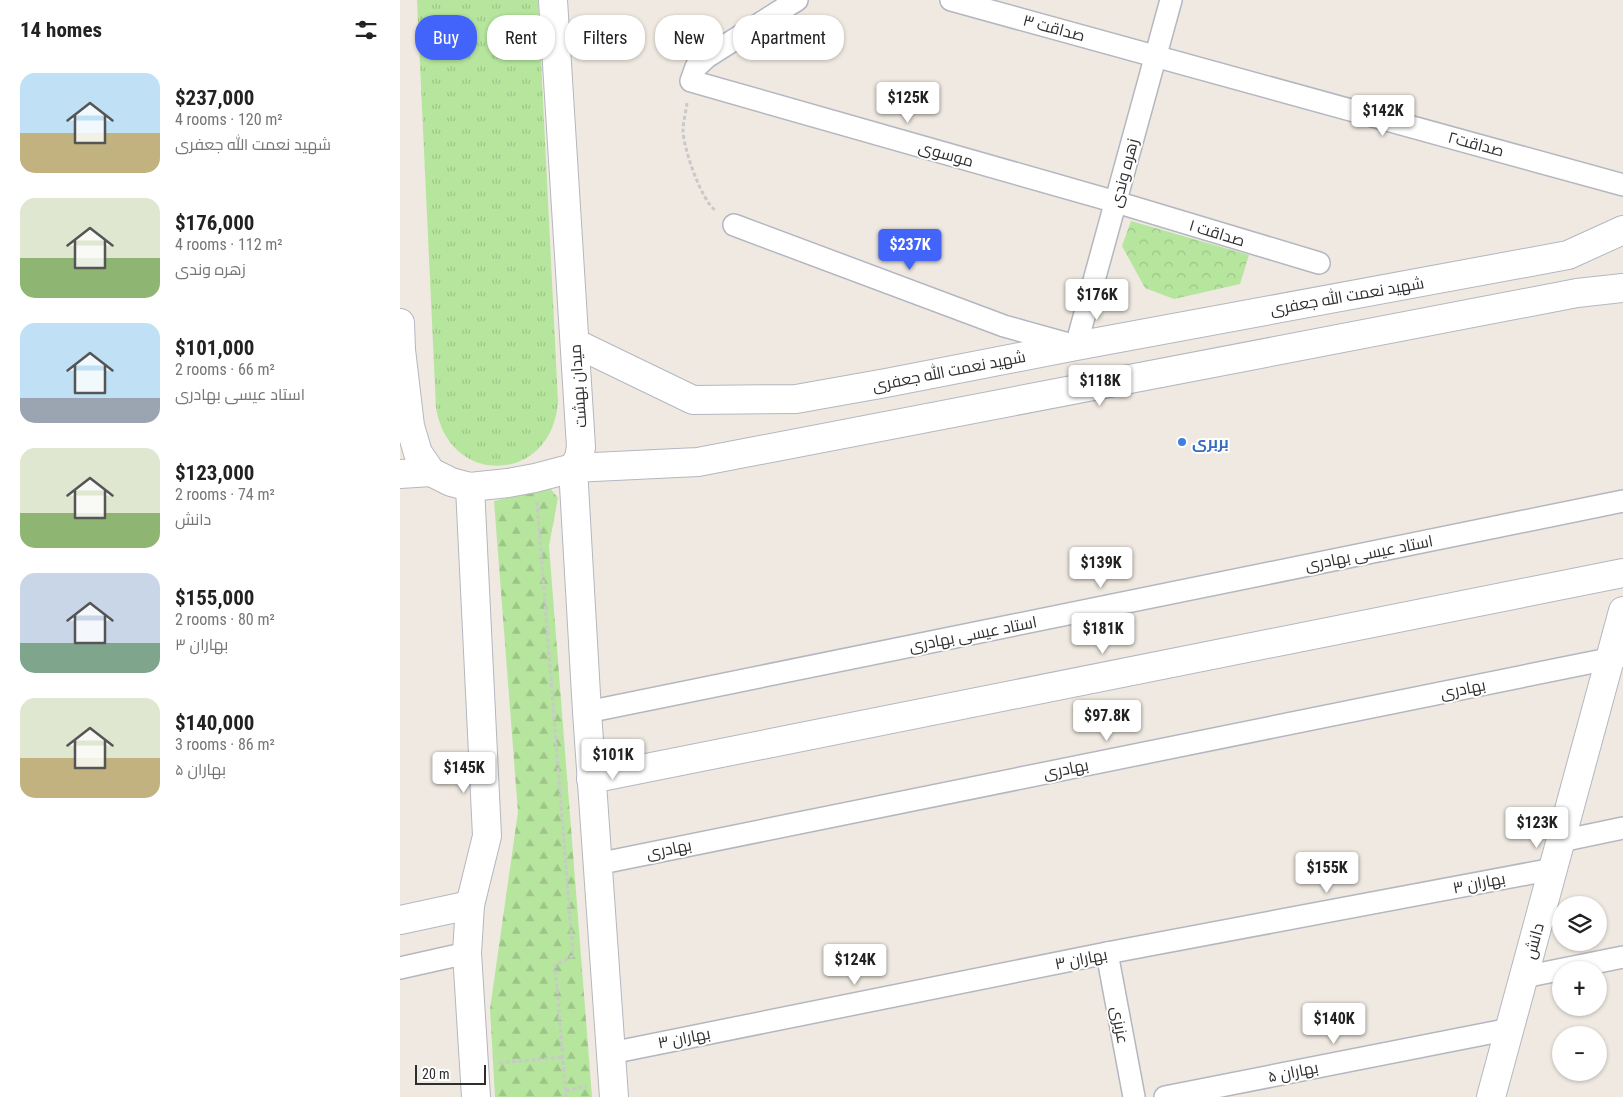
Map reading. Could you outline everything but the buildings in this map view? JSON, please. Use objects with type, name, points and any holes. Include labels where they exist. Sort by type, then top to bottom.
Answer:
[{"type":"main road","name":"میدان بهشت","points":[[553,0],[582,447],[579,458],[573,468]]},
{"type":"main road","name":"شهید نعمت الله جعفری","points":[[575,343],[693,400],[796,399],[1568,255],[1623,230]]},
{"type":"main road","points":[[400,322],[400,351],[410,426],[418,453],[431,472],[451,482],[470,487],[508,483],[573,468],[698,462],[1577,292],[1623,288]]},
{"type":"main road","points":[[573,468],[591,779],[614,1097]]},
{"type":"main road","points":[[400,474],[431,472]]},
{"type":"main road","points":[[470,487],[487,836],[470,905],[467,953],[476,1097]]},
{"type":"main road","points":[[591,779],[1623,573]]},
{"type":"main road","name":"دانش","points":[[1491,1097],[1561,841],[1617,657],[1623,611]]},
{"type":"main road","points":[[400,920],[470,905]]},
{"type":"street","points":[[690,80],[696,67],[707,57],[797,0]]},
{"type":"street","name":"صداقت ۳","points":[[951,0],[1156,56]]},
{"type":"street","name":"زهره وندی","points":[[1076,346],[1171,0]]},
{"type":"street","name":"صداقت۲","points":[[1156,56],[1623,185]]},
{"type":"street","name":"موسوی","points":[[690,80],[1116,202]]},
{"type":"street","name":"صداقت ۱","points":[[1116,202],[1319,263]]},
{"type":"street","points":[[734,226],[1004,326],[1076,346]]},
{"type":"street","name":"استاد عیسی بهادری","points":[[587,712],[1623,502]]},
{"type":"street","name":"بهادری","points":[[597,864],[1617,657]]},
{"type":"street","points":[[1561,841],[1623,828]]},
{"type":"street","name":"بهاران ۳","points":[[610,1053],[1107,954],[1553,869]]},
{"type":"street","points":[[400,968],[467,953]]},
{"type":"street","name":"عزیزی","points":[[1107,954],[1134,1097]]},
{"type":"street","points":[[1524,977],[1623,956]]},
{"type":"street","name":"بهاران ۵","points":[[1165,1097],[1510,1029]]},
{"type":"path","points":[[690,80],[683,131],[690,162],[700,188],[712,208],[734,226]]},
{"type":"path","points":[[535,478],[573,956],[555,965],[566,1097]]},
{"type":"path","points":[[473,1065],[563,1057]]},
{"type":"green space","points":[[417,0],[538,0],[539,15],[487,15],[487,60],[541,60],[558,402],[552,429],[538,449],[520,461],[500,466],[479,463],[460,452],[445,434],[436,408],[420,60],[477,60],[477,15],[418,15]]},
{"type":"green space","points":[[1131,221],[1249,255],[1240,284],[1174,299],[1145,288],[1122,246]]},
{"type":"green space","points":[[550,488],[558,498],[549,546],[592,1097],[495,1097],[490,1009],[518,812],[494,501]]},
{"type":"place","name":"بربری","points":[[1182,442]]}]
